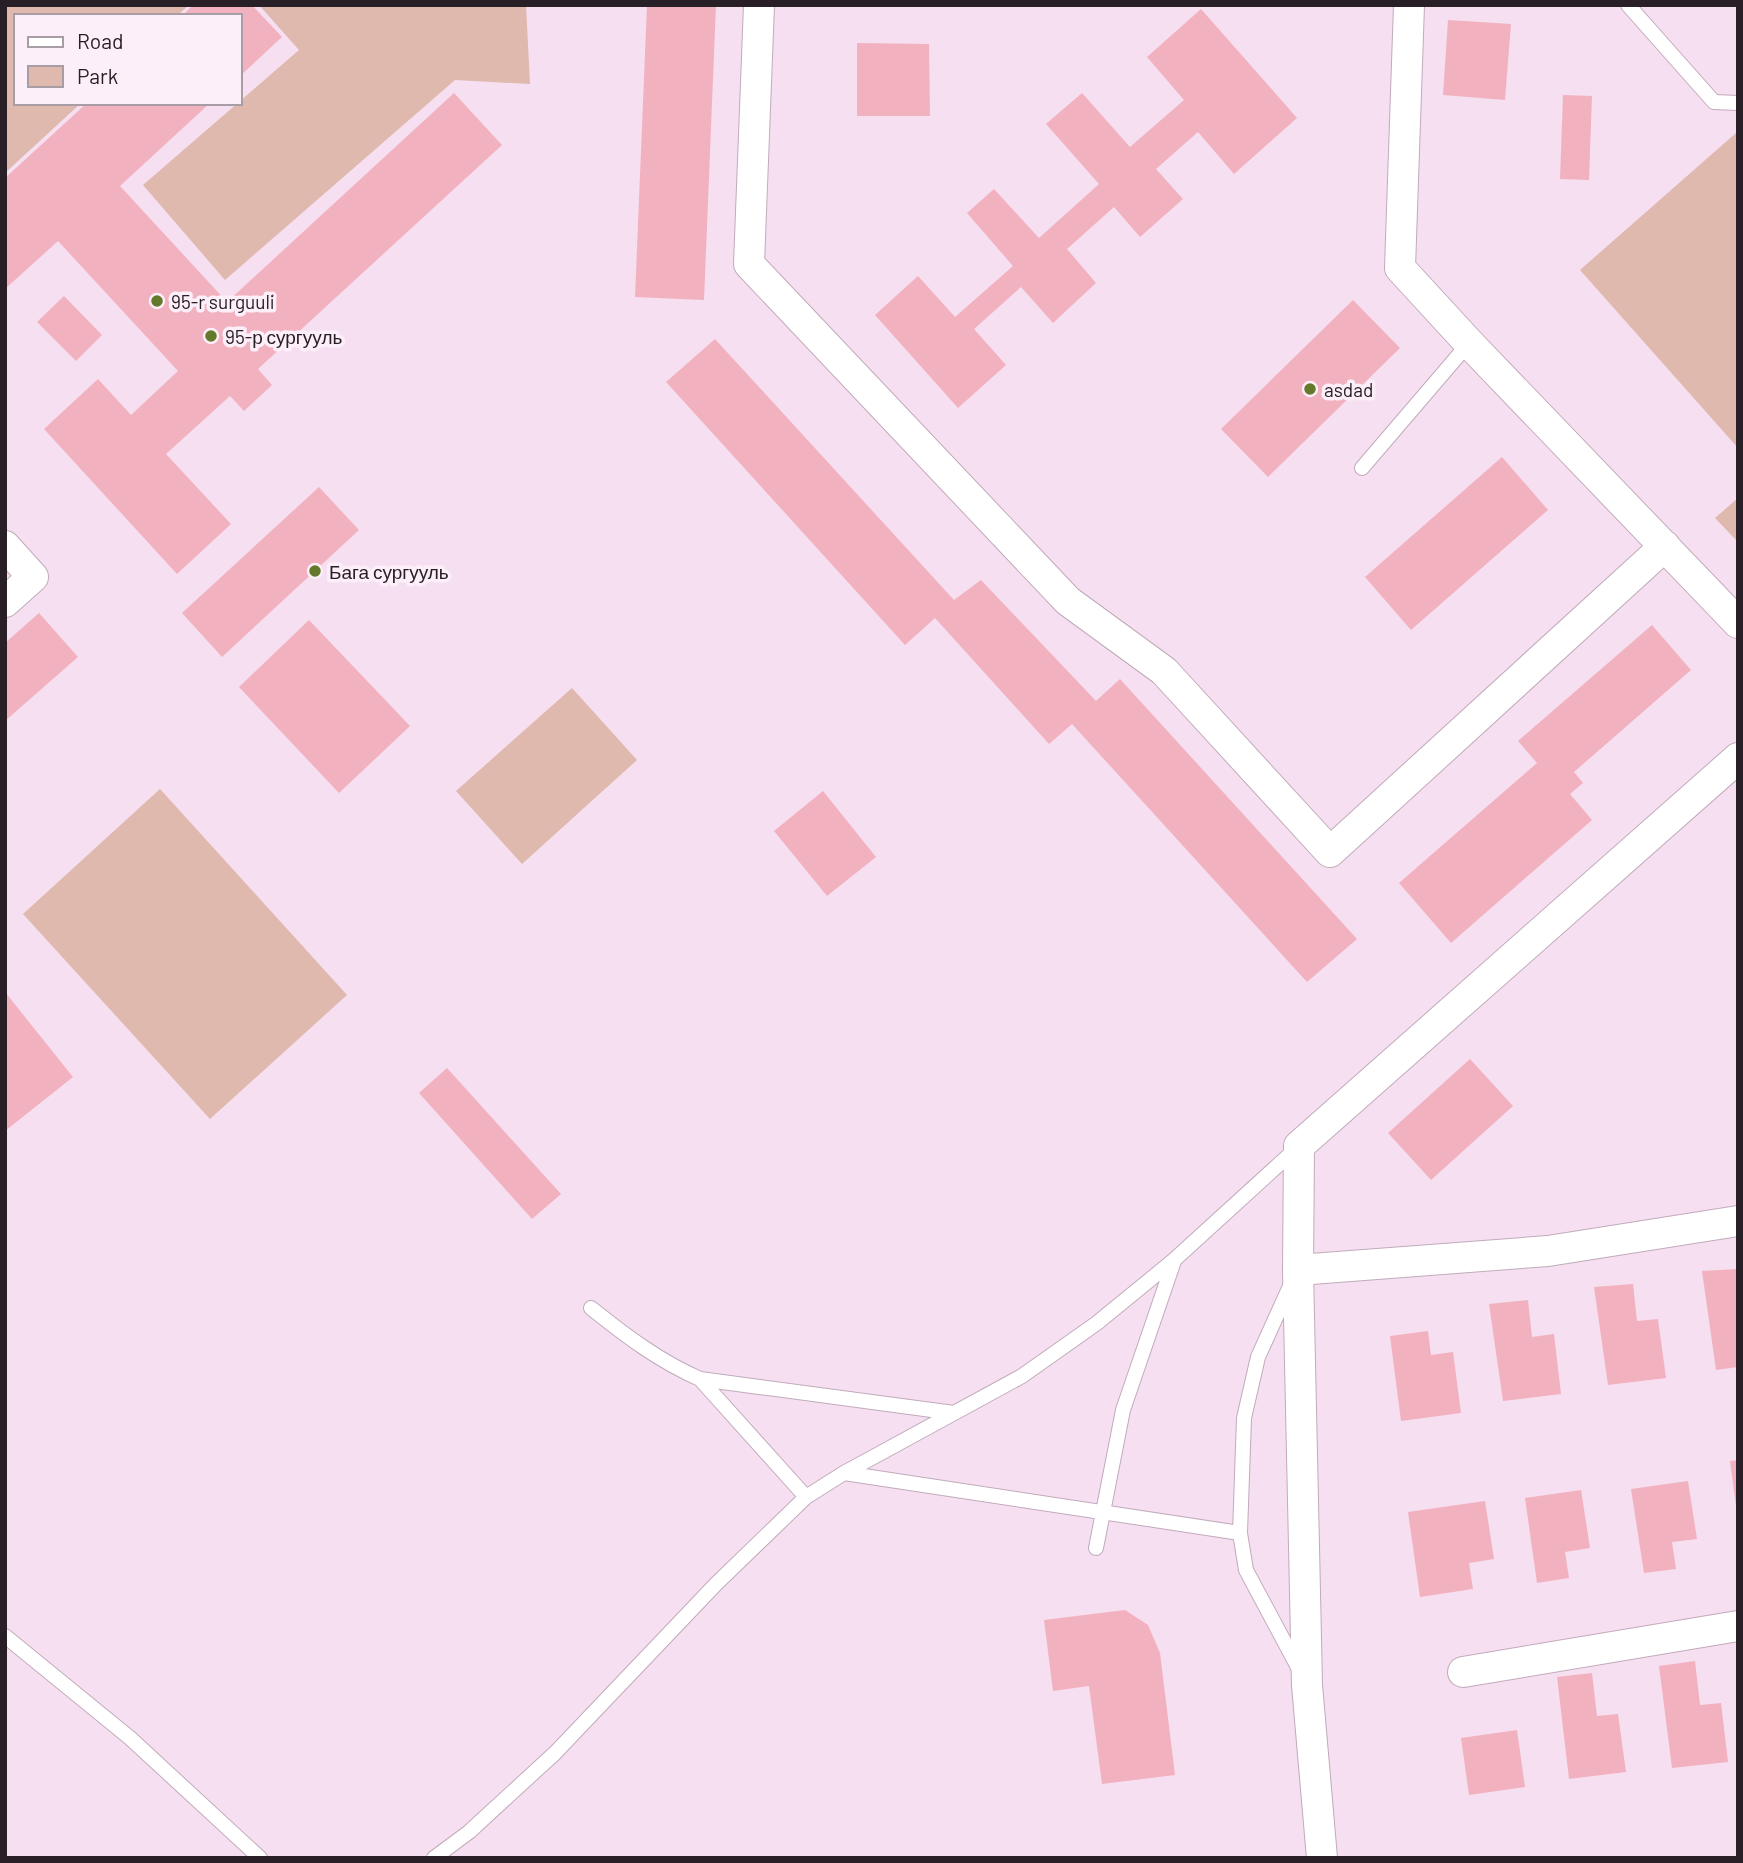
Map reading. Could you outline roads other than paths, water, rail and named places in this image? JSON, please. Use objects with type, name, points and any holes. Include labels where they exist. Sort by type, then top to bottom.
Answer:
[{"type":"street","points":[[759,5],[749,264],[1068,601],[1164,671],[1329,852],[1665,546]]},
{"type":"street","points":[[1409,5],[1400,268],[1738,623]]},
{"type":"street","points":[[5,546],[33,576],[5,602]]},
{"type":"street","points":[[1322,1858],[1307,1685],[1298,1270],[1299,1146],[1738,758]]},
{"type":"street","points":[[1298,1270],[1548,1251],[1738,1221]]},
{"type":"street","points":[[1463,1672],[1738,1626]]},
{"type":"lane","points":[[1628,5],[1714,102],[1738,103]]},
{"type":"lane","points":[[1362,468],[1469,343]]},
{"type":"lane","points":[[434,1858],[469,1832],[555,1752],[716,1584],[806,1497],[844,1473],[1022,1376],[1097,1323],[1174,1260],[1299,1146]]},
{"type":"lane","points":[[1096,1548],[1123,1410],[1174,1260]]},
{"type":"lane","points":[[1298,1270],[1258,1357],[1249,1394],[1244,1418],[1240,1532],[1246,1570],[1307,1685]]},
{"type":"lane","points":[[591,1308],[669,1366],[700,1379],[954,1413]]},
{"type":"lane","points":[[700,1379],[806,1497]]},
{"type":"lane","points":[[844,1473],[1240,1532]]},
{"type":"lane","points":[[5,1636],[130,1738],[260,1858]]},
{"type":"place","name":"95-r surguuli","points":[[157,301]]},
{"type":"place","name":"95-р сургууль","points":[[211,336]]},
{"type":"place","name":"asdad","points":[[1310,389]]},
{"type":"place","name":"Бага сургууль","points":[[315,571]]}]
